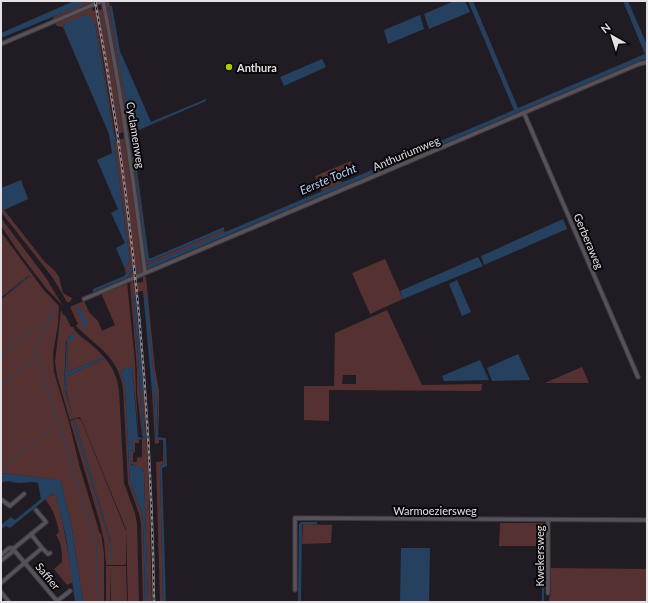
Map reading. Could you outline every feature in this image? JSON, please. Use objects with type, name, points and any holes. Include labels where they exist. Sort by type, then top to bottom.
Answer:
[{"type":"street","name":"Cyclamenweg","points":[[1,44],[103,1],[131,163],[145,273]]},
{"type":"street","name":"Anthuriumweg","points":[[84,299],[639,64],[647,62]]},
{"type":"street","name":"Gerberaweg","points":[[524,113],[638,377]]},
{"type":"street","points":[[1,501],[2,500],[10,506],[24,494]]},
{"type":"street","points":[[1,559],[2,560],[12,552],[13,549],[46,522],[36,510]]},
{"type":"street","name":"Warmoeziersweg","points":[[295,590],[295,518],[647,520]]},
{"type":"street","name":"Kwekersweg","points":[[548,520],[548,593]]},
{"type":"street","name":"Saffier","points":[[31,534],[42,548],[48,554],[50,553]]},
{"type":"street","points":[[1,554],[9,548],[13,549]]},
{"type":"street","name":"Saffier","points":[[1,583],[42,548]]},
{"type":"street","name":"Saffier","points":[[13,549],[57,602]]},
{"type":"street","points":[[57,602],[70,591]]},
{"type":"street","points":[[1,592],[9,602]]},
{"type":"shaded area","points":[[87,1],[97,1],[54,20],[53,17]]},
{"type":"shaded area","points":[[109,1],[110,6],[130,125],[129,133],[147,262],[224,230],[225,233],[147,265],[150,268],[225,238],[125,280],[134,270],[131,267],[126,274],[125,269],[130,261],[114,141],[124,135],[114,136],[95,23],[64,24],[63,27],[57,26],[55,23],[92,7],[93,11],[103,9],[102,3]]},
{"type":"shaded area","points":[[351,161],[355,170],[340,177],[342,183],[322,191],[315,176]]},
{"type":"shaded area","points":[[1,206],[44,261],[55,271],[59,277],[63,293],[72,298],[70,302],[67,302],[53,278],[1,212]]},
{"type":"shaded area","points":[[1,218],[46,278],[63,306],[46,288],[20,254],[1,226]]},
{"type":"shaded area","points":[[1,232],[43,289],[59,306],[58,324],[53,354],[54,372],[69,422],[80,468],[100,534],[101,533],[104,554],[104,602],[83,602],[72,529],[61,482],[59,480],[1,473],[1,300],[30,276],[29,275],[1,298]]},
{"type":"shaded area","points":[[385,259],[403,299],[370,314],[352,273]]},
{"type":"shaded area","points":[[143,276],[146,277],[155,369],[159,390],[159,438],[157,394],[146,296],[133,296],[143,437],[137,392],[137,370],[130,284],[133,280],[133,283],[143,282]]},
{"type":"shaded area","points":[[127,282],[135,362],[139,438],[132,367],[128,367],[121,371],[125,388],[130,482],[142,513],[145,602],[143,602],[141,523],[128,483],[123,388],[120,377],[112,360],[77,327],[76,325],[78,324],[70,307],[84,301],[89,312],[98,321],[102,331],[115,325],[101,293]]},
{"type":"shaded area","points":[[61,310],[71,327],[73,327],[77,333],[105,358],[116,376],[119,391],[124,483],[135,513],[137,524],[139,602],[128,602],[126,529],[81,419],[79,417],[70,420],[57,376],[55,362]],"holes":[[[73,333],[68,343],[67,372],[102,358],[104,359],[67,376],[66,389],[73,418],[64,389],[66,342]]]},
{"type":"shaded area","points":[[387,310],[422,385],[482,384],[481,391],[329,390],[329,421],[304,420],[304,386],[334,386],[335,333]],"holes":[[[343,375],[356,375],[356,384],[342,384]]]},
{"type":"shaded area","points":[[582,367],[589,383],[545,383],[547,382]]},
{"type":"shaded area","points":[[154,390],[156,440],[159,440],[159,443],[155,444],[152,392],[144,392],[149,493],[152,602],[148,602],[144,473],[141,468],[131,464],[131,451],[133,451],[133,440],[139,439],[139,443],[135,443],[133,462],[137,462],[137,458],[135,458],[142,457],[142,439],[146,439],[141,391]]},
{"type":"shaded area","points":[[78,418],[81,420],[126,531],[125,565],[106,565],[104,540],[100,523],[70,421]],"holes":[[[75,421],[111,542],[110,563],[110,542],[73,422]]]},
{"type":"shaded area","points":[[163,440],[165,463],[160,466],[163,602],[160,602],[156,462],[163,461]]},
{"type":"shaded area","points":[[53,494],[56,495],[66,538],[73,582],[67,585],[54,569],[62,562],[62,551],[56,535],[59,532],[57,523],[53,511],[45,499]]},
{"type":"shaded area","points":[[500,523],[543,523],[543,546],[499,546]]},
{"type":"shaded area","points":[[303,524],[332,525],[331,543],[302,544]]},
{"type":"shaded area","points":[[106,566],[126,566],[127,602],[111,602],[111,567],[110,602],[106,602]]},
{"type":"shaded area","points":[[550,568],[647,569],[647,602],[549,602],[551,594]]},
{"type":"water","points":[[74,1],[87,1],[77,7],[1,38],[1,33]]},
{"type":"water","points":[[454,1],[465,1],[470,12],[429,29],[424,14]]},
{"type":"water","points":[[468,1],[473,1],[518,108],[645,54],[623,1],[628,1],[647,45],[647,59],[147,268],[147,265],[514,110]]},
{"type":"water","points":[[109,6],[112,6],[120,51],[151,122],[206,99],[206,101],[132,133],[149,259],[224,227],[224,230],[148,262],[146,260],[136,176],[129,133],[129,121]]},
{"type":"water","points":[[88,14],[95,23],[114,136],[124,135],[114,141],[130,261],[125,269],[116,248],[125,243],[111,213],[118,209],[97,160],[112,153],[109,134],[63,27],[65,23]]},
{"type":"water","points":[[420,15],[424,29],[388,44],[384,30]]},
{"type":"water","points":[[322,59],[326,67],[284,86],[280,77]]},
{"type":"water","points":[[21,180],[28,199],[4,210],[1,206],[1,188]]},
{"type":"water","points":[[563,219],[567,229],[484,265],[481,256]]},
{"type":"water","points":[[478,257],[483,266],[403,299],[400,291]]},
{"type":"water","points":[[137,266],[137,269],[133,270],[127,278],[93,292],[93,289],[124,276],[131,267]]},
{"type":"water","points":[[457,280],[471,312],[462,316],[449,284]]},
{"type":"water","points":[[144,293],[147,297],[153,367],[157,390],[158,437],[166,439],[167,466],[162,468],[166,602],[163,602],[160,466],[165,463],[163,440],[156,440],[154,390],[141,391],[146,439],[133,440],[134,450],[131,451],[131,465],[140,466],[144,473],[148,602],[145,602],[142,513],[130,482],[125,388],[121,371],[128,367],[132,367],[138,437],[143,438],[133,296],[135,294]]},
{"type":"water","points":[[79,306],[88,324],[83,329],[81,327],[83,324],[76,308]]},
{"type":"water","points":[[73,333],[76,336],[68,343],[67,372],[102,358],[104,359],[67,376],[66,391],[73,418],[64,389],[67,339]]},
{"type":"water","points":[[518,354],[530,380],[492,381],[487,368]]},
{"type":"water","points":[[480,360],[489,380],[444,381],[442,376]]},
{"type":"water","points":[[75,421],[111,542],[111,564],[110,542],[73,422]]},
{"type":"water","points":[[1,473],[60,480],[72,529],[83,602],[75,602],[66,537],[56,495],[52,494],[10,528],[6,526],[1,529],[1,525],[11,517],[15,520],[41,499],[38,483],[18,483],[8,481],[1,483]]},
{"type":"water","points":[[301,522],[317,522],[317,524],[302,524],[301,602],[298,602],[299,524]]},
{"type":"water","points":[[542,530],[545,530],[544,602],[542,602]]},
{"type":"water","points":[[401,548],[430,548],[429,602],[400,602]]},
{"type":"pier","points":[[96,20],[116,135],[123,132],[124,138],[116,141]]},
{"type":"pier","points":[[143,291],[152,392],[144,392],[135,292]]},
{"type":"waterway","points":[[1,300],[30,275]]},
{"type":"waterway","points":[[2,469],[58,422],[35,350],[54,308],[52,302]]},
{"type":"waterway","points":[[1,356],[46,318],[50,319]]},
{"type":"waterway","points":[[1,385],[36,357]]},
{"type":"waterway","points":[[60,427],[97,548],[98,602]]},
{"type":"railway","points":[[95,1],[120,150],[138,300],[149,451],[154,602]]},
{"type":"place","name":"Anthura","points":[[229,67]]},
{"type":"water label","name":"Eerste Tocht","points":[[328,179]]}]
